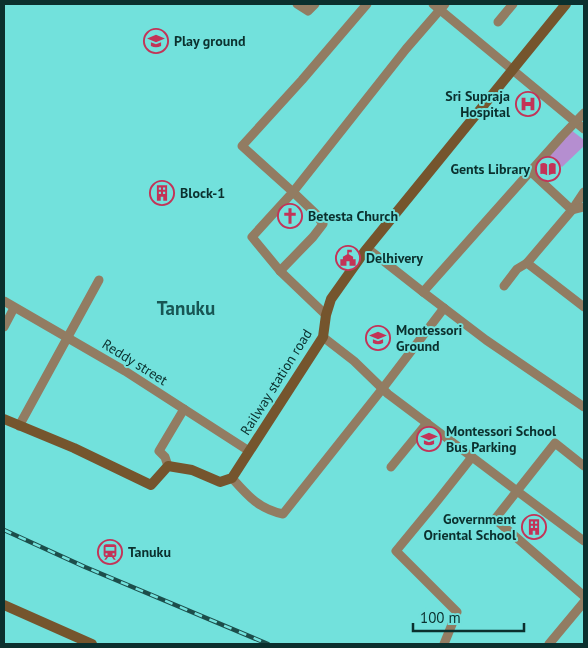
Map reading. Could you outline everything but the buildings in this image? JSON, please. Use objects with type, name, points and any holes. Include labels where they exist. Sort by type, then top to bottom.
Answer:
[{"type":"street","points":[[297,4],[308,11],[315,4]]},
{"type":"street","points":[[280,271],[314,237],[323,224],[315,213],[242,146],[367,4]]},
{"type":"street","points":[[498,22],[513,4]]},
{"type":"street","name":"Railway station road","points":[[232,478],[323,337],[326,315],[331,299],[367,248],[566,4]]},
{"type":"street","points":[[326,315],[280,271],[252,237],[293,192],[439,6],[512,71],[584,129]]},
{"type":"street","points":[[423,292],[584,113]]},
{"type":"street","points":[[530,171],[572,210]]},
{"type":"street","points":[[504,286],[517,269],[527,263],[572,210],[584,192]]},
{"type":"street","points":[[572,210],[584,207]]},
{"type":"street","points":[[367,248],[486,340],[584,407]]},
{"type":"street","points":[[527,263],[584,307]]},
{"type":"street","points":[[19,426],[99,280]]},
{"type":"street","name":"Reddy street","points":[[4,301],[125,370],[250,451]]},
{"type":"street","points":[[4,327],[14,308]]},
{"type":"street","points":[[168,466],[192,470],[220,482],[232,478],[248,496],[269,511],[283,514],[444,308]]},
{"type":"street","points":[[323,337],[426,423],[584,541]]},
{"type":"street","points":[[168,466],[159,451],[184,409]]},
{"type":"street","points":[[4,419],[74,448],[150,485],[168,466]]},
{"type":"street","points":[[391,466],[426,423]]},
{"type":"street","points":[[584,466],[555,443],[495,519],[584,596]]},
{"type":"street","points":[[444,644],[456,612],[396,551],[472,457]]},
{"type":"street","points":[[550,644],[584,602]]},
{"type":"street","points":[[4,605],[92,644]]},
{"type":"shaded area","points":[[571,130],[584,140],[584,146],[562,167],[549,156]]},
{"type":"railway","points":[[4,530],[85,567],[268,644]]},
{"type":"place","name":"Play ground","points":[[156,41]]},
{"type":"place","name":"Sri Supraja Hospital","points":[[528,104]]},
{"type":"place","name":"Gents Library","points":[[548,169]]},
{"type":"place","name":"Block-1","points":[[162,193]]},
{"type":"place","name":"Betesta Church","points":[[290,216]]},
{"type":"place","name":"Delhivery","points":[[348,258]]},
{"type":"place","name":"Montessori Ground","points":[[378,338]]},
{"type":"place","name":"Montessori School Bus Parking","points":[[429,439]]},
{"type":"place","name":"Government Oriental School","points":[[534,527]]},
{"type":"place","name":"Tanuku","points":[[110,552]]},
{"type":"district","name":"Tanuku","points":[[186,308]]}]
